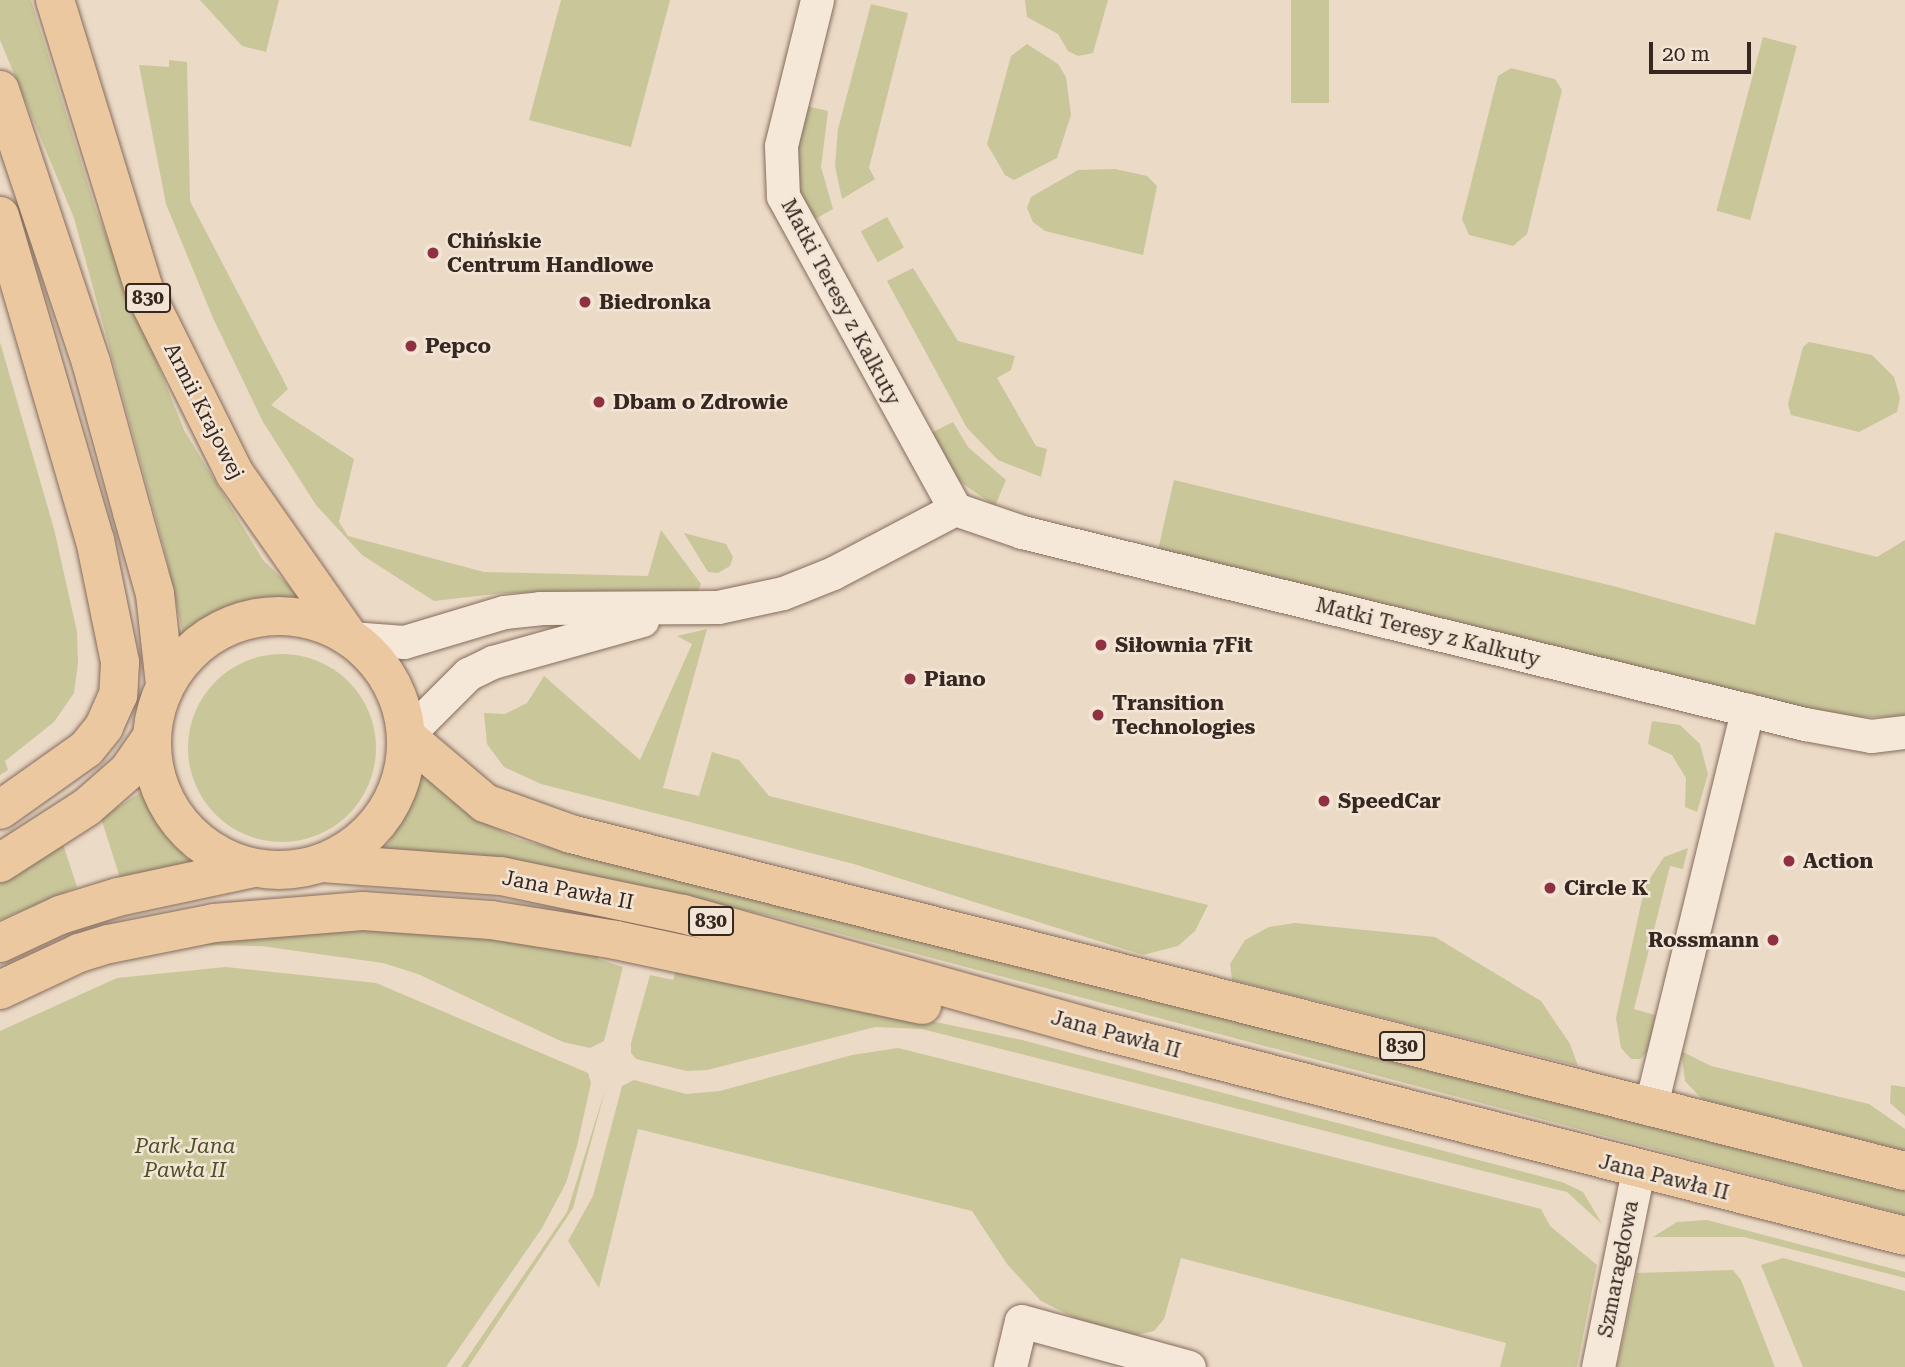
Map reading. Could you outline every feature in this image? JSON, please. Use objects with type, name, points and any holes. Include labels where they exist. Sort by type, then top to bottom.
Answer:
[{"type":"main road","name":"Armii Krajowej","points":[[55,0],[146,295],[235,474],[351,638]]},
{"type":"main road","name":"830","points":[[0,90],[91,362],[155,594],[165,685],[151,738],[158,782],[178,821],[212,851],[253,868],[288,870],[322,863],[357,843],[385,813],[402,776],[406,736],[400,704],[385,674],[351,638],[301,618],[247,620],[199,644],[165,685]]},
{"type":"main road","points":[[0,216],[95,540],[120,662],[118,695],[104,727],[86,749],[0,810]]},
{"type":"main road","name":"830","points":[[406,736],[485,803],[571,834],[1890,1168]]},
{"type":"main road","points":[[0,863],[87,807],[128,771],[151,738]]},
{"type":"main road","name":"Jana Pawła II","points":[[322,863],[501,876],[576,889],[683,914],[1091,1028],[1638,1171],[1887,1232]]},
{"type":"main road","points":[[0,943],[60,915],[108,900],[253,868]]},
{"type":"main road","points":[[0,990],[79,953],[214,923],[363,911],[421,912],[616,940],[915,1004],[1091,1028]]},
{"type":"street","name":"Matki Teresy z Kalkuty","points":[[817,0],[782,136],[779,171],[783,196],[955,509],[1022,532],[1748,710],[1871,736],[1905,732]]},
{"type":"street","points":[[406,736],[468,674],[493,662],[687,608],[783,593],[832,573],[955,509]]},
{"type":"street","points":[[351,638],[404,642],[504,612],[540,608],[687,608]]},
{"type":"street","points":[[1650,1109],[1748,710]]},
{"type":"street","name":"Szmaragdowa","points":[[1598,1367],[1638,1171]]},
{"type":"street","points":[[1010,1367],[1021,1321],[1189,1367]]},
{"type":"green space","points":[[0,0],[31,0],[96,210],[184,430],[263,560],[307,603],[232,610],[184,639],[166,555],[74,218],[0,40]]},
{"type":"green space","points":[[200,0],[279,0],[266,52],[242,46]]},
{"type":"green space","points":[[561,0],[670,0],[631,147],[529,120]]},
{"type":"green space","points":[[1025,0],[1108,0],[1093,53],[1078,56],[1068,51],[1058,34],[1027,17]]},
{"type":"green space","points":[[1291,0],[1329,0],[1329,103],[1291,103]]},
{"type":"green space","points":[[871,4],[908,13],[869,168],[875,179],[842,199],[835,166],[838,129]]},
{"type":"green space","points":[[1763,37],[1797,46],[1750,220],[1716,211]]},
{"type":"green space","points":[[1027,44],[1058,64],[1066,77],[1071,115],[1057,158],[1014,180],[1005,175],[987,144],[1011,56]]},
{"type":"green space","points":[[169,60],[187,62],[190,201],[288,389],[271,405],[354,459],[339,522],[348,536],[484,572],[648,576],[661,530],[701,584],[698,591],[504,593],[434,601],[362,555],[316,505],[263,422],[213,318],[166,204],[139,65],[169,67]]},
{"type":"green space","points":[[1511,68],[1555,79],[1562,90],[1527,234],[1513,246],[1469,235],[1462,219],[1498,76]]},
{"type":"green space","points":[[806,106],[828,111],[821,167],[833,209],[817,218],[809,217],[799,192],[795,150]]},
{"type":"green space","points":[[1115,169],[1147,176],[1157,186],[1143,255],[1045,231],[1033,222],[1027,208],[1031,197],[1078,170]]},
{"type":"green space","points":[[887,217],[904,248],[878,262],[861,232]]},
{"type":"green space","points":[[913,268],[958,341],[1015,356],[1011,370],[997,378],[1036,446],[1047,449],[1041,477],[998,460],[967,428],[887,281]]},
{"type":"green space","points":[[0,342],[54,529],[77,632],[78,663],[74,693],[54,722],[5,761],[8,770],[0,775]]},
{"type":"green space","points":[[1809,342],[1872,355],[1894,377],[1900,398],[1897,412],[1859,432],[1791,415],[1788,404],[1803,347]]},
{"type":"green space","points":[[953,422],[968,447],[1006,480],[995,506],[959,481],[927,435]]},
{"type":"green space","points":[[1174,480],[1617,587],[1755,625],[1775,532],[1877,557],[1905,540],[1905,717],[1843,717],[1158,550]]},
{"type":"green space","points":[[684,533],[726,544],[733,557],[730,566],[718,573],[708,572]]},
{"type":"green space","points":[[707,629],[663,788],[699,796],[712,752],[739,760],[769,796],[1208,905],[1195,931],[1178,946],[1143,955],[854,864],[541,784],[504,767],[487,744],[484,713],[505,714],[527,703],[544,676],[640,760],[692,644],[677,636]]},
{"type":"green space","points":[[282,654],[318,661],[349,681],[369,712],[376,748],[369,784],[349,815],[318,835],[282,842],[246,835],[215,815],[195,784],[188,748],[195,712],[215,681],[246,661]]},
{"type":"green space","points":[[1652,721],[1680,725],[1700,744],[1708,774],[1697,812],[1685,807],[1686,778],[1672,755],[1648,744]]},
{"type":"green space","points":[[422,775],[466,813],[517,839],[1905,1191],[1905,1215],[780,918],[551,867],[381,854],[404,819]]},
{"type":"green space","points":[[141,792],[168,839],[193,864],[120,878],[101,818]]},
{"type":"green space","points":[[63,844],[77,887],[0,920],[0,884]]},
{"type":"green space","points":[[1688,848],[1683,869],[1670,866],[1634,1009],[1655,1015],[1650,1049],[1640,1059],[1631,1059],[1621,1048],[1616,1018],[1645,886],[1664,857]]},
{"type":"green space","points":[[1295,923],[1435,937],[1541,1001],[1570,1044],[1578,1066],[1232,980],[1230,964],[1245,940],[1269,927]]},
{"type":"green space","points":[[392,925],[600,950],[598,959],[623,967],[604,1041],[590,1048],[563,1042],[418,974],[383,963],[261,946],[205,945],[145,950],[179,940]]},
{"type":"green space","name":"Park Jana Pawła II","points":[[226,967],[376,983],[588,1073],[591,1083],[577,1146],[566,1183],[542,1228],[446,1367],[0,1367],[0,1031],[117,978]]},
{"type":"green space","points":[[677,968],[1022,1040],[1562,1182],[1583,1192],[1602,1224],[1567,1192],[922,1029],[875,1027],[707,1070],[687,1071],[636,1059],[631,1053],[631,1043],[650,975],[673,980]]},
{"type":"green space","points":[[898,1048],[1541,1209],[1550,1226],[1597,1265],[1577,1367],[1500,1367],[1506,1343],[1181,1258],[1164,1319],[1154,1331],[1136,1335],[1077,1319],[1041,1301],[1007,1264],[972,1211],[638,1129],[599,1288],[568,1241],[593,1196],[622,1086],[634,1080],[686,1094],[720,1091],[852,1055]]},
{"type":"green space","points":[[1681,1051],[1711,1066],[1869,1104],[1905,1129],[1905,1151],[1702,1099],[1685,1081]]},
{"type":"green space","points":[[1891,1085],[1905,1087],[1905,1116],[1890,1103]]},
{"type":"green space","points":[[606,1087],[573,1208],[468,1367],[461,1367],[567,1212]]},
{"type":"green space","points":[[1707,1220],[1905,1272],[1905,1278],[1744,1237],[1653,1237],[1677,1222]]},
{"type":"green space","points":[[1783,1258],[1905,1291],[1905,1367],[1803,1367],[1761,1265]]},
{"type":"green space","points":[[1733,1270],[1741,1280],[1775,1367],[1617,1367],[1637,1273]]},
{"type":"place","name":"Chińskie Centrum Handlowe","points":[[433,253]]},
{"type":"place","name":"Biedronka","points":[[585,302]]},
{"type":"place","name":"Pepco","points":[[411,346]]},
{"type":"place","name":"Dbam o Zdrowie","points":[[599,402]]},
{"type":"place","name":"Siłownia 7Fit","points":[[1101,645]]},
{"type":"place","name":"Piano","points":[[910,679]]},
{"type":"place","name":"Transition Technologies","points":[[1098,715]]},
{"type":"place","name":"SpeedCar","points":[[1324,801]]},
{"type":"place","name":"Action","points":[[1789,861]]},
{"type":"place","name":"Circle K","points":[[1550,888]]},
{"type":"place","name":"Rossmann","points":[[1773,940]]}]
